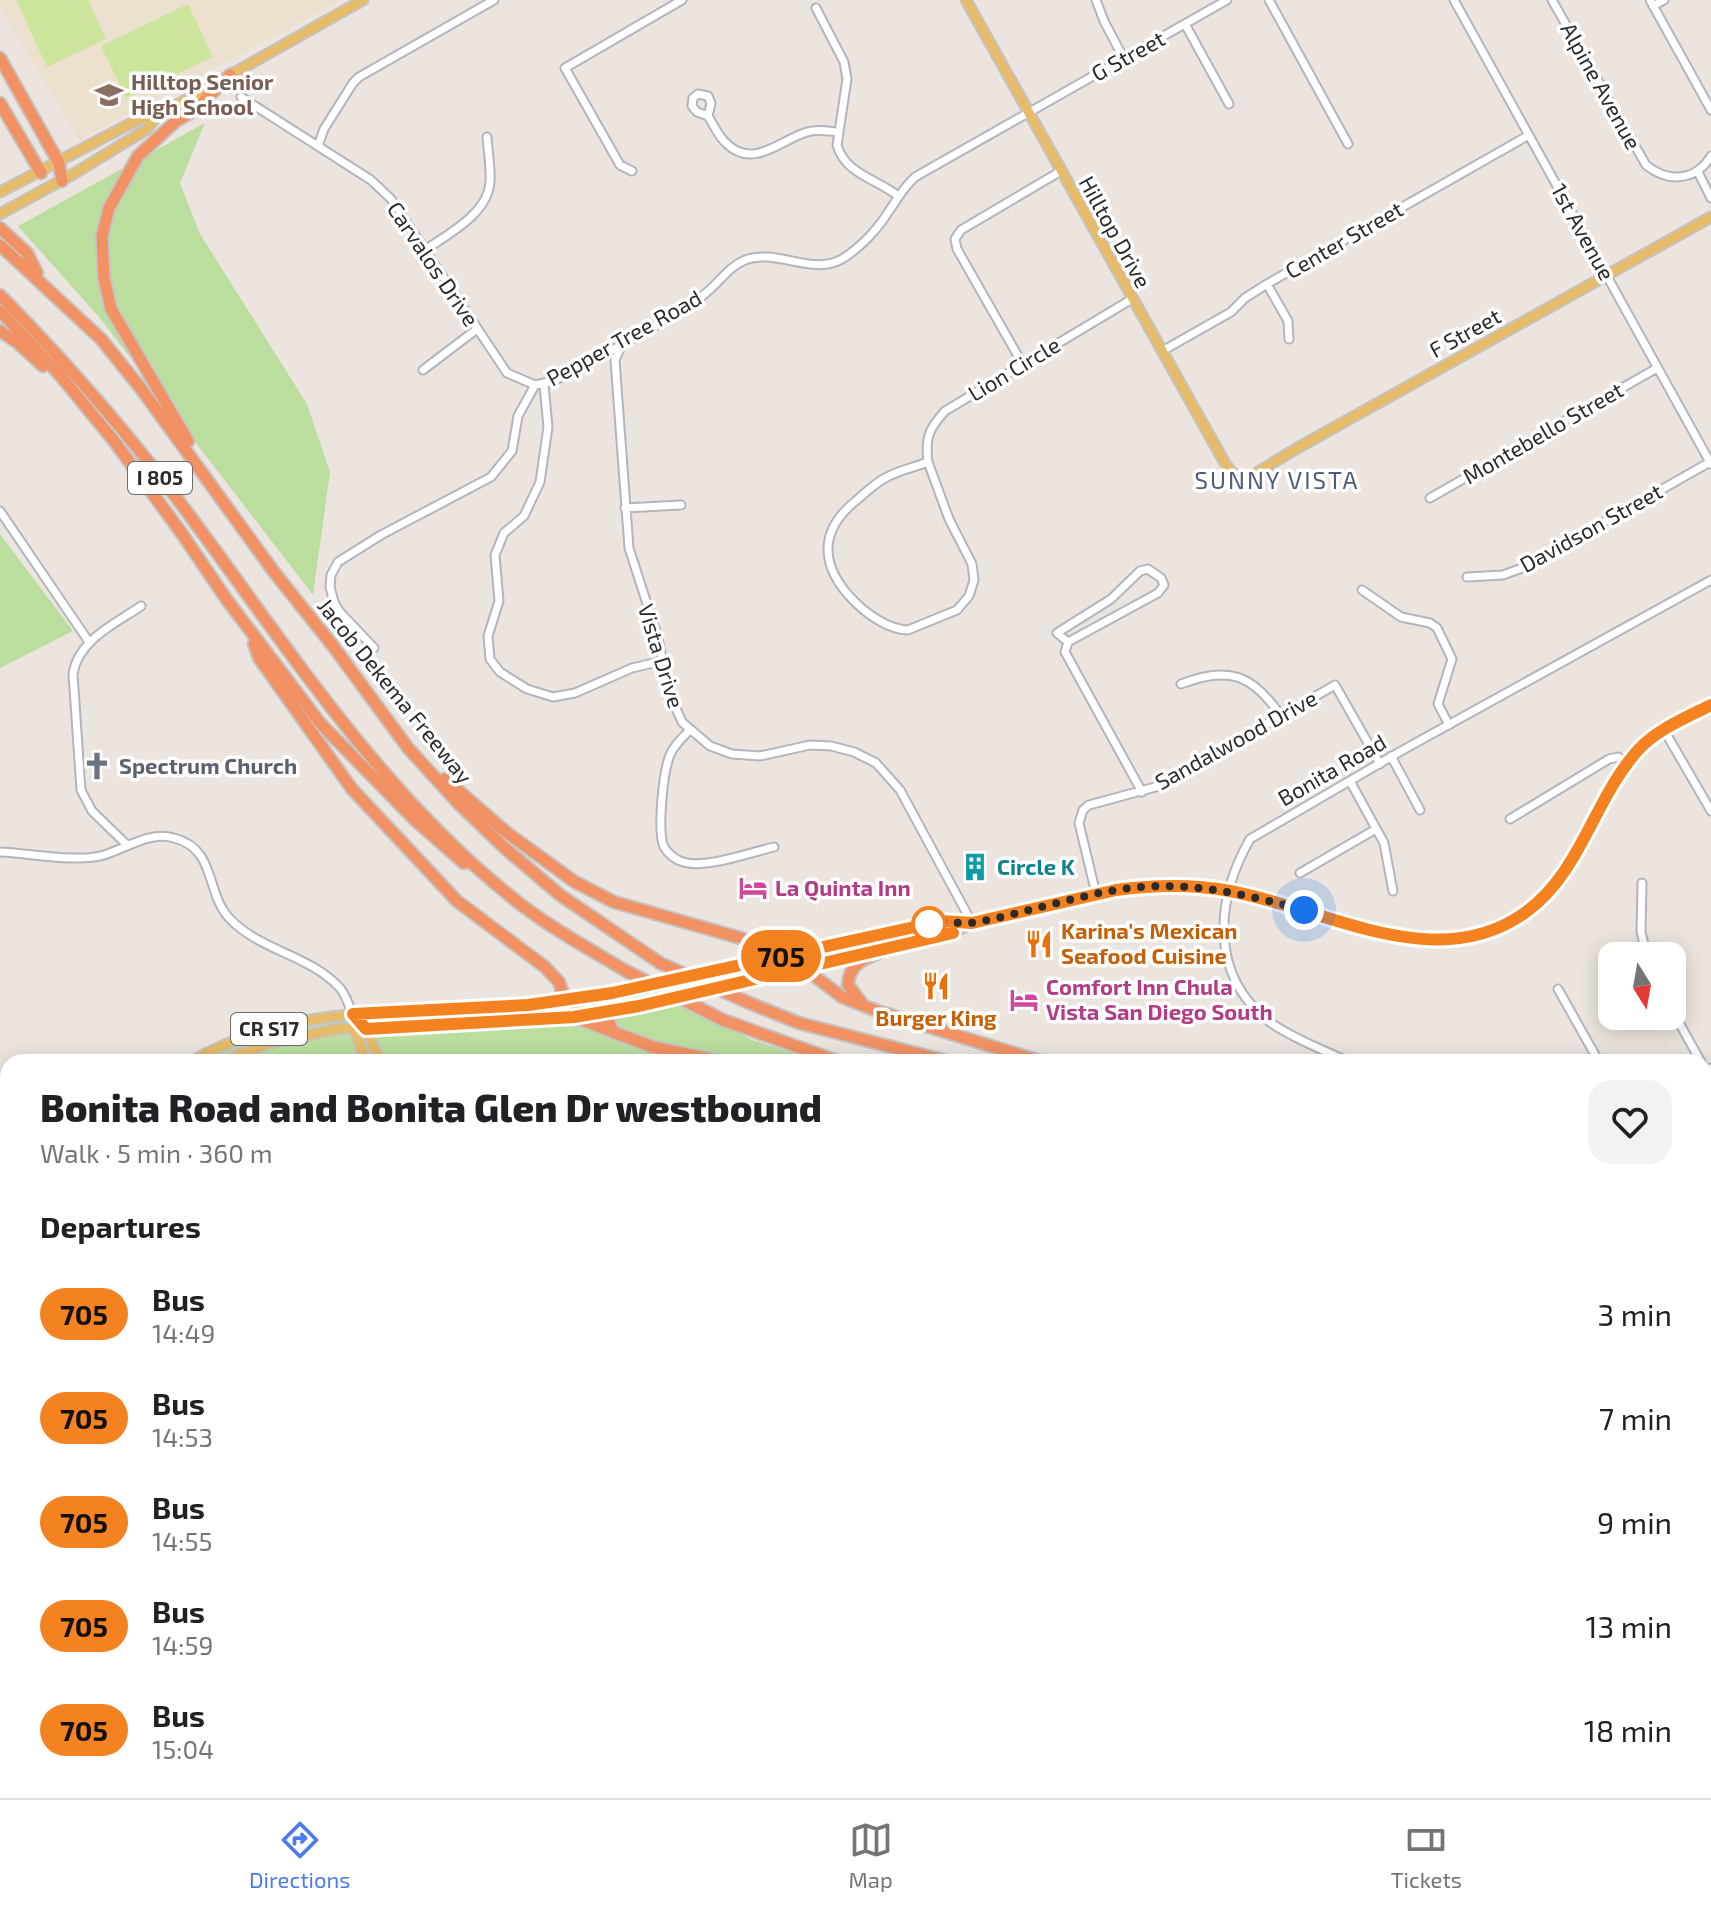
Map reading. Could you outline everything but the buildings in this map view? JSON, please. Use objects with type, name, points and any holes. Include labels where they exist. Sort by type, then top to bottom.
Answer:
[{"type":"highway","points":[[0,58],[59,163],[62,181]]},
{"type":"highway","points":[[217,490],[111,309],[104,278],[102,236],[109,208],[138,156],[176,121],[195,110],[230,75]]},
{"type":"highway","points":[[0,103],[41,173]]},
{"type":"highway","points":[[0,228],[27,253],[41,281]]},
{"type":"highway","name":"Jacob Dekema Freeway","points":[[0,245],[101,339],[408,748],[459,804],[507,850],[570,902],[660,963],[799,1023],[919,1054]]},
{"type":"highway","name":"I 805","points":[[0,295],[63,359],[143,454],[359,743],[422,815],[507,894],[541,920],[626,971],[723,1020],[818,1054]]},
{"type":"highway","points":[[0,311],[60,375],[91,414],[320,723],[441,845],[488,884],[507,894]]},
{"type":"highway","points":[[0,331],[31,355],[91,414]]},
{"type":"highway","points":[[248,629],[259,658],[352,789],[457,901],[545,967],[559,982],[565,1000],[590,1014]]},
{"type":"highway","points":[[408,748],[506,832],[575,882],[614,902],[651,915],[750,939],[788,954],[842,997],[1017,1054]]},
{"type":"highway","points":[[750,939],[760,949],[764,960],[761,971],[754,979]]},
{"type":"highway","points":[[864,1006],[848,985],[850,971],[858,962],[885,950]]},
{"type":"highway","points":[[614,1033],[606,1011],[610,999],[623,991]]},
{"type":"highway","points":[[574,1017],[653,1047],[686,1054]]},
{"type":"main road","points":[[0,214],[62,181],[147,129],[156,117],[363,0]]},
{"type":"main road","name":"Hilltop Drive","points":[[966,0],[1226,465],[1237,478]]},
{"type":"main road","points":[[0,192],[143,117],[156,117]]},
{"type":"main road","name":"F Street","points":[[1237,478],[1250,477],[1305,443],[1711,217]]},
{"type":"main road","name":"CR S17","points":[[241,1054],[301,1034],[574,1017],[807,968],[951,934],[972,923],[1140,887],[1174,886],[1230,891],[1407,939],[1445,941],[1482,934],[1515,919],[1551,890],[1565,871],[1604,798],[1641,746],[1711,705]]},
{"type":"main road","name":"CR S17","points":[[208,1054],[256,1032],[295,1022],[353,1014],[528,1005],[565,1000],[623,991],[942,921],[972,923]]},
{"type":"main road","points":[[353,1014],[366,1029],[377,1054]]},
{"type":"main road","points":[[353,1014],[362,1054]]},
{"type":"street","points":[[471,0],[477,10]]},
{"type":"street","points":[[318,146],[339,105],[359,77],[494,0]]},
{"type":"street","points":[[632,171],[620,165],[565,68],[667,4],[682,0]]},
{"type":"street","points":[[1096,0],[1124,59]]},
{"type":"street","name":"G Street","points":[[1028,113],[1227,0]]},
{"type":"street","points":[[1269,0],[1348,144]]},
{"type":"street","name":"1st Avenue","points":[[1454,0],[1710,463]]},
{"type":"street","name":"Alpine Avenue","points":[[1552,0],[1642,161],[1667,177],[1685,177],[1698,172]]},
{"type":"street","points":[[1664,0],[1651,3],[1711,110]]},
{"type":"street","points":[[816,8],[844,62],[847,79],[837,145],[845,162],[898,196]]},
{"type":"street","points":[[1185,24],[1229,104]]},
{"type":"street","name":"Carvalos Drive","points":[[241,97],[371,180],[391,199],[507,373],[540,385]]},
{"type":"street","name":"Pepper Tree Road","points":[[374,648],[334,602],[331,575],[338,562],[381,535],[491,477],[512,451],[518,416],[540,385],[697,300],[732,267],[748,260],[771,256],[824,264],[839,261],[879,225],[915,177],[1028,113]]},
{"type":"street","points":[[708,116],[727,145],[745,153],[766,152],[812,131],[838,132]]},
{"type":"street","name":"Center Street","points":[[1164,350],[1231,312],[1245,298],[1267,284],[1529,135]]},
{"type":"street","points":[[425,250],[466,222],[486,200],[491,184],[487,137]]},
{"type":"street","points":[[1711,156],[1698,172],[1711,198]]},
{"type":"street","points":[[1022,363],[957,249],[955,239],[961,230],[1061,171]]},
{"type":"street","points":[[1267,284],[1288,321],[1289,339]]},
{"type":"street","name":"Lion Circle","points":[[928,462],[886,477],[844,510],[829,535],[828,561],[839,586],[865,613],[900,630],[908,630],[957,610],[966,602],[974,586],[972,564],[949,519],[928,462],[926,447],[930,427],[945,411],[1132,299]]},
{"type":"street","points":[[423,370],[477,329]]},
{"type":"street","name":"Vista Drive","points":[[623,342],[615,360],[631,559],[652,620],[673,706],[689,731],[674,748],[666,770],[663,843],[668,853],[680,861],[702,864],[774,847]]},
{"type":"street","name":"Montebello Street","points":[[1430,498],[1657,368]]},
{"type":"street","points":[[540,385],[548,427],[540,482],[524,516],[504,533],[495,555],[499,601],[488,636],[490,659],[500,672],[527,689],[553,697],[575,693],[632,668],[662,661]]},
{"type":"street","name":"Davidson Street","points":[[1467,577],[1503,575],[1525,567],[1710,463]]},
{"type":"street","points":[[625,508],[681,505]]},
{"type":"street","points":[[0,511],[89,642]]},
{"type":"street","points":[[1068,642],[1057,633],[1111,599],[1143,569],[1155,572],[1163,581],[1162,589],[1068,642],[1065,652],[1142,792]]},
{"type":"street","name":"Bonita Road","points":[[1333,1054],[1275,1025],[1258,1012],[1239,989],[1224,951],[1223,925],[1230,891],[1237,865],[1250,839],[1391,756],[1711,580]]},
{"type":"street","points":[[1362,590],[1401,617],[1430,623],[1442,636],[1452,659],[1438,704],[1449,725]]},
{"type":"street","points":[[127,845],[92,811],[79,783],[73,674],[79,655],[89,642],[141,606]]},
{"type":"street","points":[[1181,684],[1205,675],[1239,677],[1265,693],[1281,716]]},
{"type":"street","name":"Sandalwood Drive","points":[[1096,894],[1079,823],[1081,814],[1089,805],[1159,786],[1335,685],[1380,764]]},
{"type":"street","points":[[1664,730],[1711,811]]},
{"type":"street","points":[[689,731],[710,746],[732,754],[760,756],[810,745],[831,746],[854,752],[876,763],[900,790],[972,923]]},
{"type":"street","points":[[1391,756],[1420,810]]},
{"type":"street","points":[[1510,819],[1609,759],[1618,757],[1626,764]]},
{"type":"street","points":[[1350,781],[1384,843],[1393,891]]},
{"type":"street","points":[[1300,873],[1376,829]]},
{"type":"street","points":[[0,852],[84,858],[107,854],[158,836],[173,837],[193,848],[207,864],[213,889],[228,917],[252,939],[322,973],[341,989],[353,1014]]},
{"type":"street","points":[[1642,883],[1644,942]]},
{"type":"street","points":[[1558,989],[1595,1054]]},
{"type":"street","points":[[1683,1030],[1697,1054]]},
{"type":"shaded area","name":"Hilltop Senior High School","points":[[0,0],[341,0],[80,140],[0,8]]},
{"type":"green space","points":[[16,0],[88,0],[106,39],[47,67]]},
{"type":"green space","points":[[188,4],[213,57],[126,98],[101,46]]},
{"type":"green space","points":[[205,123],[180,183],[200,234],[307,404],[330,472],[313,595],[99,317],[18,226]]},
{"type":"green space","points":[[0,534],[73,631],[0,668]]},
{"type":"green space","points":[[648,992],[675,1005],[723,1020],[749,1039],[796,1054],[221,1054],[270,1035],[338,1022],[521,1011]]},
{"type":"bus line","name":"705","points":[[953,933],[639,1006],[574,1017],[366,1029],[353,1014],[528,1005],[612,993],[942,921],[972,923],[1140,887],[1186,886],[1230,891],[1419,941],[1470,937],[1505,925],[1543,898],[1565,871],[1604,798],[1641,746],[1711,705]]},
{"type":"place","name":"Hilltop Senior High School","points":[[109,95]]},
{"type":"place","name":"Spectrum Church","points":[[97,766]]},
{"type":"place","name":"Circle K","points":[[975,867]]},
{"type":"place","name":"La Quinta Inn","points":[[753,888]]},
{"type":"place","name":"Karina's Mexican Seafood Cuisine","points":[[1039,944]]},
{"type":"place","name":"Burger King","points":[[936,986]]},
{"type":"place","name":"Comfort Inn Chula Vista San Diego South","points":[[1024,1000]]},
{"type":"district","name":"SUNNY VISTA","points":[[1277,481]]},
{"type":"route","points":[[929,924],[942,921],[972,923],[1116,890],[1150,887],[1186,886],[1230,891],[1304,910]]}]
